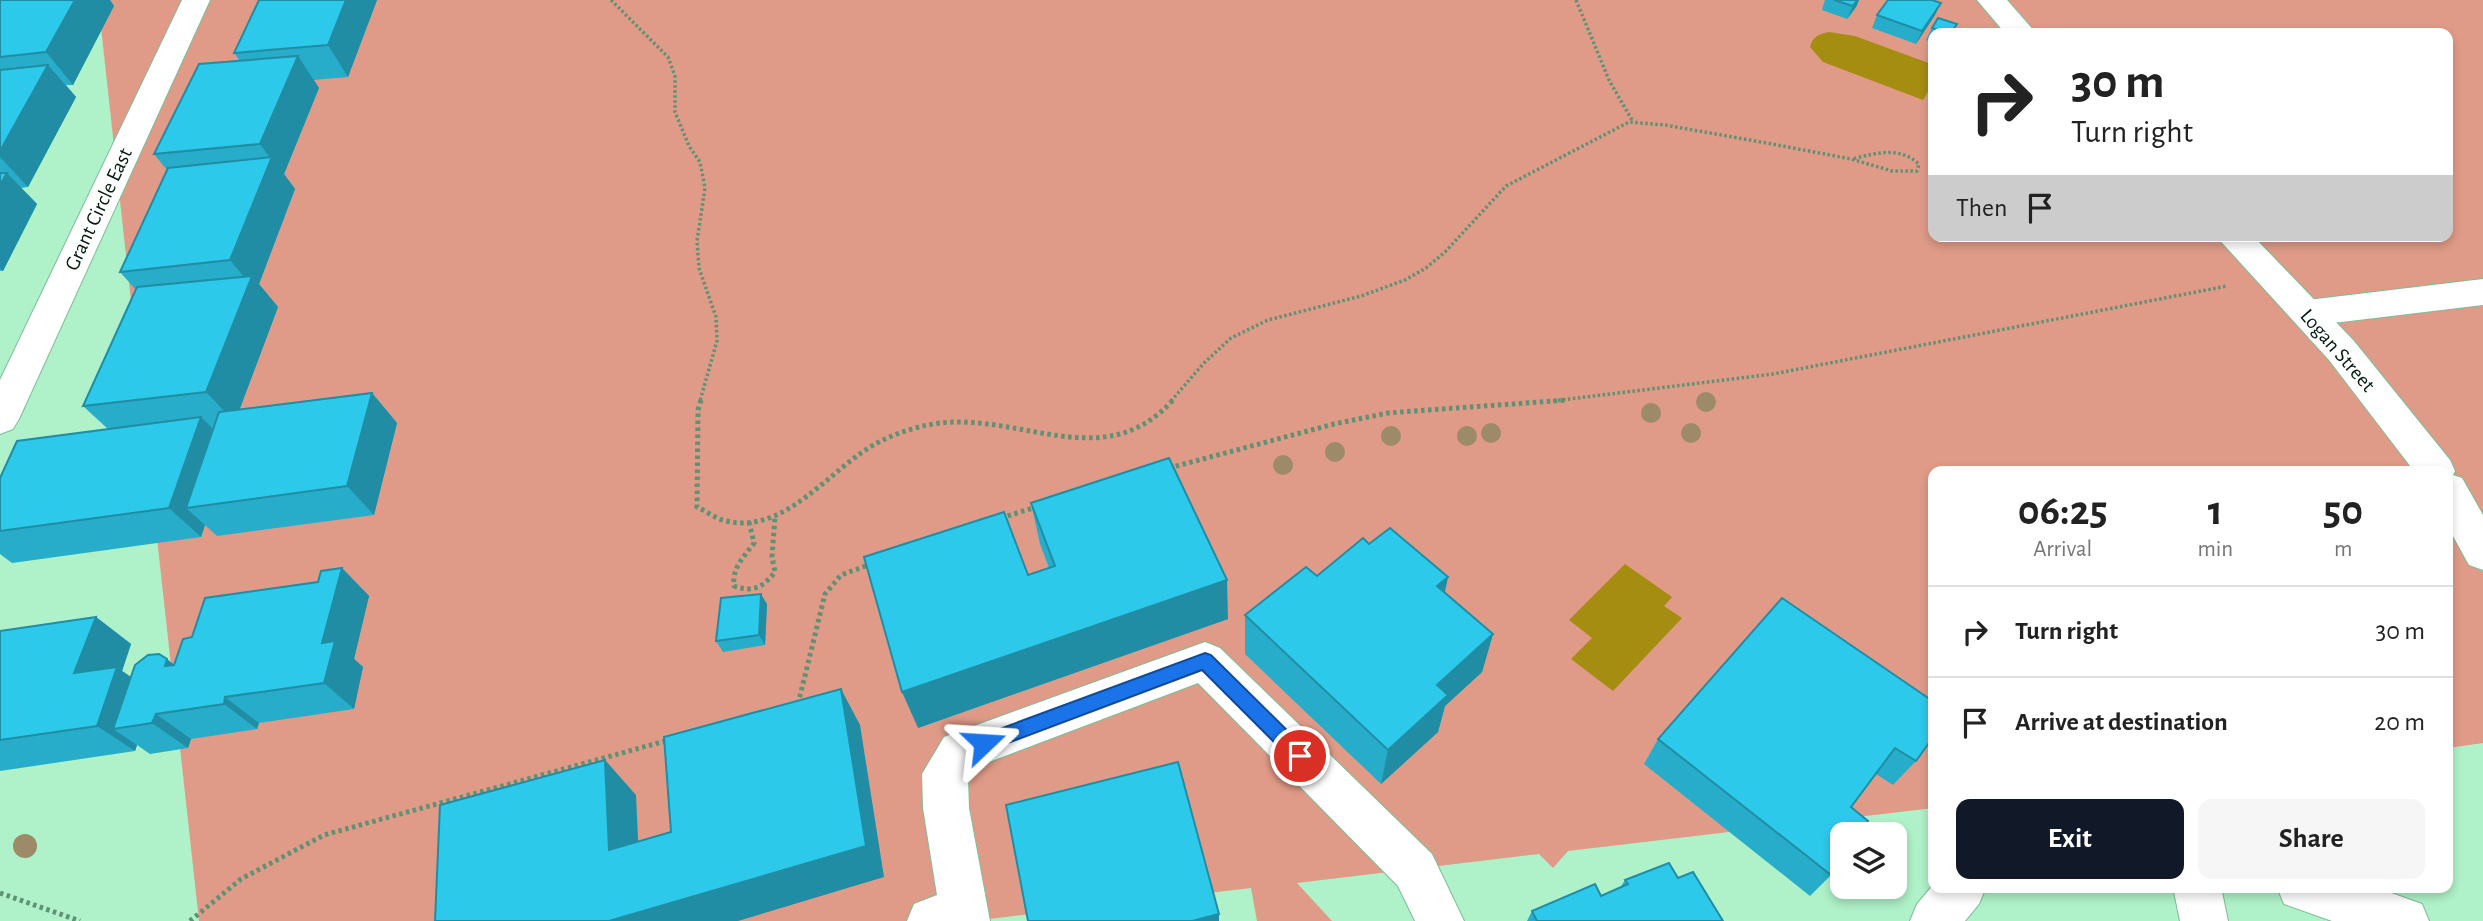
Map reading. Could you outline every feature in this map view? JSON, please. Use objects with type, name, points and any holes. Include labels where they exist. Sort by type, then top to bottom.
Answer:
[{"type":"street","name":"Grant Circle East","points":[[0,419],[196,0]]},
{"type":"street","points":[[1990,0],[2016,28]]},
{"type":"street","name":"Logan Street","points":[[2238,242],[2266,274],[2308,313],[2409,432],[2433,466]]},
{"type":"street","points":[[2308,313],[2483,292]]},
{"type":"street","points":[[2453,488],[2483,491]]},
{"type":"street","points":[[2453,496],[2483,553]]},
{"type":"street","points":[[954,918],[945,774],[960,752],[1205,661],[1415,870],[1440,921]]},
{"type":"street","points":[[1934,921],[1957,893]]},
{"type":"street","points":[[2198,893],[2204,921]]},
{"type":"street","points":[[2319,893],[2405,921]]},
{"type":"path","points":[[611,0],[668,57],[675,76],[675,112],[689,146],[700,162],[705,187],[697,242],[699,268],[716,317],[717,341],[698,410],[697,507],[711,517],[730,523],[775,516],[794,506],[844,465],[888,437],[921,426],[957,422],[1073,438],[1115,436],[1141,427],[1164,408],[1213,355],[1241,331],[1276,317],[1357,296],[1427,267],[1499,192],[1531,171],[1632,120],[1852,159],[1910,174],[1917,172],[1919,164],[1911,156],[1901,152],[1885,152],[1852,159]]},
{"type":"path","points":[[1576,0],[1609,80],[1632,120]]},
{"type":"path","points":[[1156,472],[1334,424],[1388,413],[1547,402],[1773,374],[2237,284]]},
{"type":"path","points":[[991,522],[1042,505]]},
{"type":"path","points":[[749,522],[754,543],[736,564],[732,575],[734,586],[746,590],[764,586],[775,572],[772,556],[775,516]]},
{"type":"path","points":[[785,708],[798,705],[825,594],[841,575],[878,561]]},
{"type":"path","points":[[190,921],[241,879],[324,835],[671,740]]},
{"type":"path","points":[[0,893],[80,921]]},
{"type":"shaded area","points":[[98,0],[2483,0],[2483,743],[2453,747],[2453,466],[1928,466],[1928,809],[1568,851],[1553,868],[1539,854],[1297,883],[1332,921],[1257,921],[1251,888],[972,921],[199,921]]},
{"type":"shaded area","points":[[1829,32],[1855,36],[1928,63],[1928,92],[1923,100],[1823,62],[1810,47],[1813,40]]},
{"type":"shaded area","points":[[1625,564],[1672,597],[1664,606],[1682,618],[1613,691],[1571,659],[1592,638],[1569,620]]},
{"type":"building","points":[[0,0],[75,0],[46,52],[0,57]]},
{"type":"building","points":[[259,0],[346,0],[328,45],[234,53]]},
{"type":"building","points":[[1834,0],[1857,0],[1853,6]]},
{"type":"building","points":[[1888,0],[1932,0],[1941,3],[1922,31],[1877,15]]},
{"type":"building","points":[[1938,18],[1957,24],[1954,28],[1932,28]]},
{"type":"building","points":[[298,56],[260,144],[154,154],[199,64]]},
{"type":"building","points":[[48,65],[0,151],[0,70]]},
{"type":"building","points":[[272,157],[230,260],[120,272],[168,168]]},
{"type":"building","points":[[0,173],[7,173],[0,185]]},
{"type":"building","points":[[252,276],[206,392],[83,406],[137,287]]},
{"type":"building","points":[[372,393],[347,486],[186,508],[219,412]]},
{"type":"building","points":[[201,417],[169,508],[0,531],[0,478],[17,441]]},
{"type":"building","points":[[1169,458],[1227,580],[902,692],[864,557],[1004,512],[1028,575],[1055,566],[1031,503]]},
{"type":"building","points":[[1390,528],[1448,577],[1437,586],[1493,634],[1437,685],[1448,695],[1388,750],[1245,615],[1306,567],[1317,576],[1363,538],[1369,544]]},
{"type":"building","points":[[342,568],[322,643],[335,641],[324,683],[225,697],[224,704],[156,714],[152,723],[113,729],[135,665],[148,655],[159,654],[167,659],[165,666],[174,665],[183,639],[192,637],[205,598],[318,582],[321,571]]},
{"type":"building","points":[[761,594],[759,635],[716,641],[721,598]]},
{"type":"building","points":[[1782,598],[1928,698],[1928,744],[1916,761],[1895,748],[1851,807],[1867,822],[1830,822],[1830,874],[1658,739]]},
{"type":"building","points":[[96,617],[74,673],[117,667],[97,726],[0,740],[0,631]]},
{"type":"building","points":[[841,689],[866,846],[609,921],[435,921],[440,805],[605,760],[609,850],[671,832],[664,737]]},
{"type":"building","points":[[1178,762],[1219,914],[1192,921],[1028,921],[1006,805]]},
{"type":"building","points":[[1669,863],[1678,878],[1693,872],[1723,921],[1537,921],[1532,911],[1595,884],[1601,896],[1628,884],[1625,880]]},
{"type":"route","points":[[984,743],[1205,661],[1300,756]]}]
